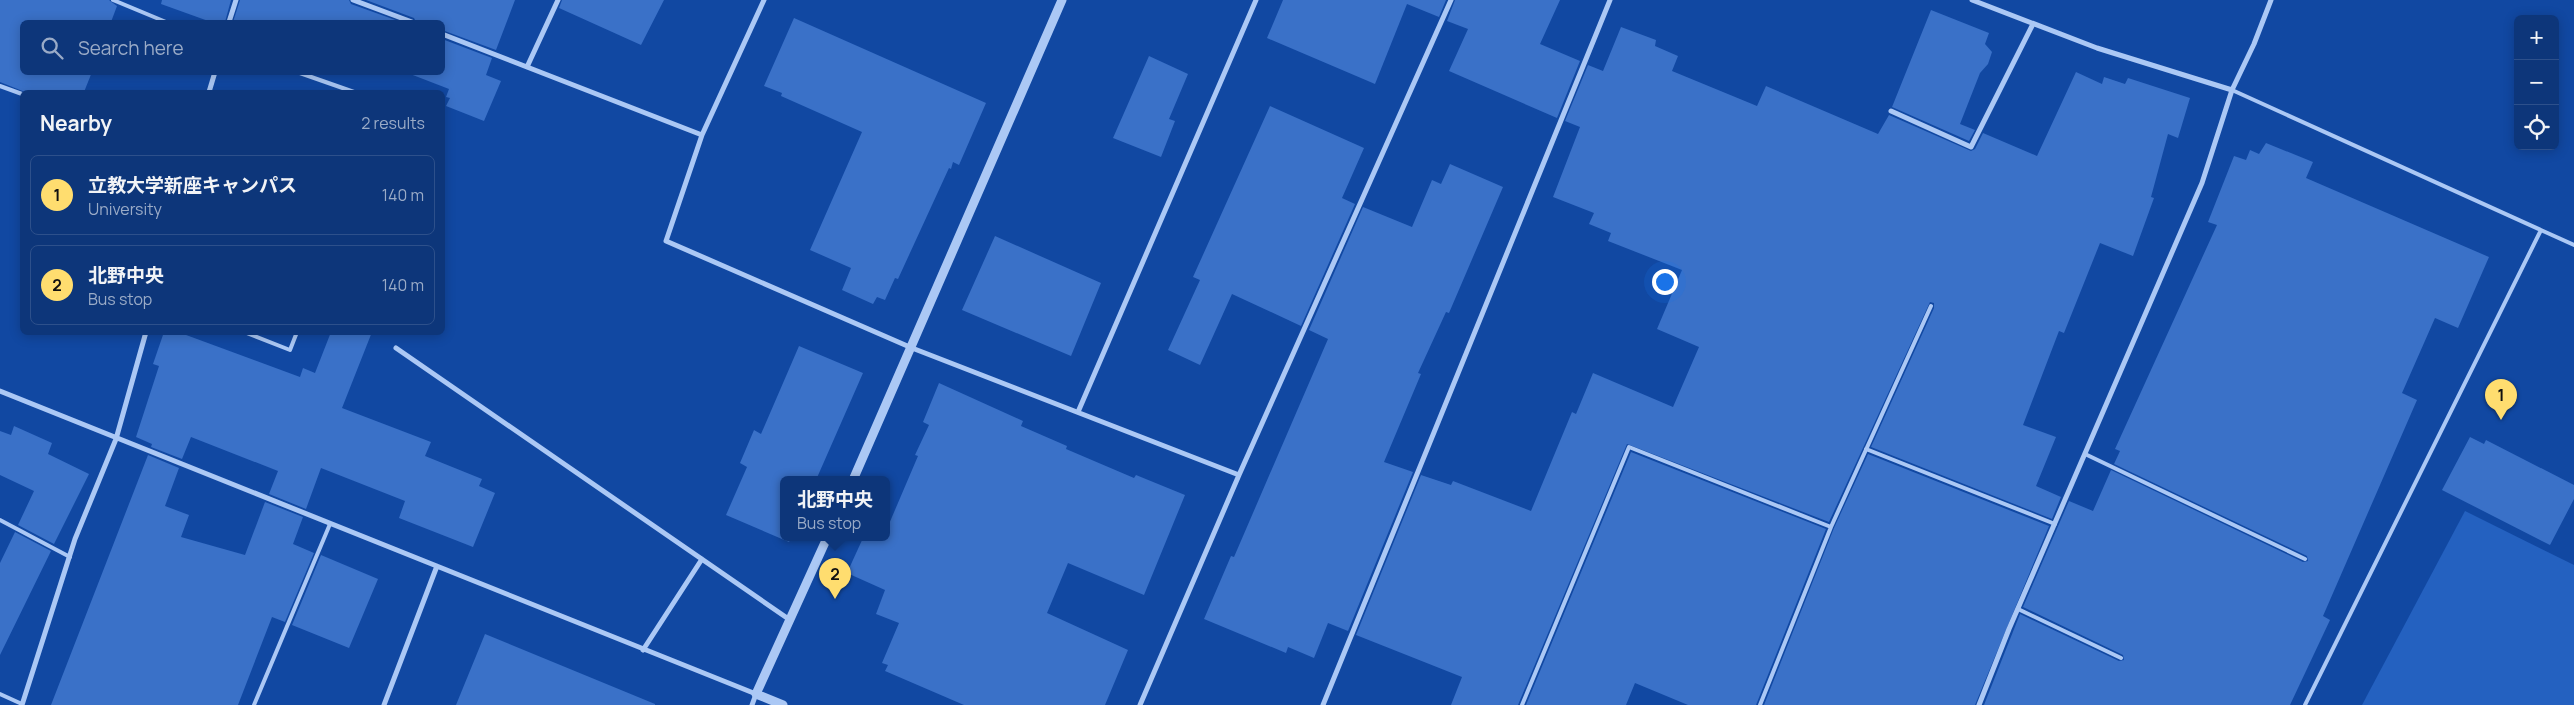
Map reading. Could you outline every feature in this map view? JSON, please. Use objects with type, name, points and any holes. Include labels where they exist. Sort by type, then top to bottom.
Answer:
[{"type":"street","points":[[230,20],[236,0]]},
{"type":"street","points":[[353,0],[407,20]]},
{"type":"street","points":[[527,67],[558,0]]},
{"type":"street","points":[[764,0],[702,135],[666,241],[912,348],[1239,475]]},
{"type":"street","points":[[855,476],[1062,0]]},
{"type":"street","points":[[1078,412],[1256,0]]},
{"type":"street","points":[[1140,705],[1239,475],[1451,0]]},
{"type":"street","points":[[1324,705],[1610,0]]},
{"type":"street","points":[[1972,0],[2096,48],[2232,90]]},
{"type":"street","points":[[1979,705],[2202,182],[2232,90],[2254,44],[2271,0]]},
{"type":"street","points":[[1891,112],[1971,147],[2033,24]]},
{"type":"street","points":[[445,35],[702,135]]},
{"type":"street","points":[[210,90],[214,75]]},
{"type":"street","points":[[22,705],[70,556],[116,439],[145,335]]},
{"type":"street","points":[[396,348],[790,620]]},
{"type":"street","points":[[0,391],[642,650],[784,705]]},
{"type":"street","points":[[752,705],[826,541]]},
{"type":"street","points":[[642,650],[702,559]]},
{"type":"street","points":[[384,705],[437,566]]},
{"type":"lane","points":[[112,0],[161,20]]},
{"type":"lane","points":[[306,75],[348,90]]},
{"type":"lane","points":[[0,86],[20,93]]},
{"type":"lane","points":[[2232,90],[2574,245]]},
{"type":"lane","points":[[2305,705],[2541,230]]},
{"type":"lane","points":[[1760,705],[1831,527],[1931,306]]},
{"type":"lane","points":[[252,335],[290,350],[296,335]]},
{"type":"lane","points":[[1522,705],[1629,447],[1831,527]]},
{"type":"lane","points":[[1866,449],[2055,524]]},
{"type":"lane","points":[[2085,454],[2305,559]]},
{"type":"lane","points":[[0,520],[70,556]]},
{"type":"lane","points":[[254,705],[330,524]]},
{"type":"lane","points":[[2018,610],[2121,658]]},
{"type":"lane","points":[[0,694],[22,705]]},
{"type":"shaded area","points":[[2465,511],[2574,565],[2574,705],[2362,705]]},
{"type":"building","points":[[0,0],[109,0],[117,6],[112,20],[20,20],[20,75],[91,75],[85,90],[20,90],[0,82]]},
{"type":"building","points":[[162,0],[231,0],[226,20],[205,20],[161,4]]},
{"type":"building","points":[[240,0],[349,0],[351,4],[395,20],[234,20]]},
{"type":"building","points":[[366,0],[515,0],[496,50],[445,31],[445,20],[415,20]]},
{"type":"building","points":[[562,0],[664,0],[641,45],[559,8]]},
{"type":"building","points":[[1283,0],[1446,0],[1439,17],[1407,4],[1375,84],[1267,38]]},
{"type":"building","points":[[1455,0],[1560,0],[1540,44],[1580,61],[1557,118],[1449,71],[1468,29],[1447,21]]},
{"type":"building","points":[[1931,10],[1989,33],[1985,44],[1992,52],[1988,64],[1980,73],[1960,124],[1975,130],[1969,141],[1892,107]]},
{"type":"building","points":[[794,18],[986,103],[959,165],[953,162],[951,169],[949,168],[898,279],[895,278],[885,300],[877,297],[873,304],[842,290],[851,268],[810,250],[862,132],[781,96],[782,93],[764,86]]},
{"type":"building","points":[[1621,27],[1656,40],[1655,46],[1678,56],[1672,71],[1757,106],[1766,86],[1878,134],[1889,115],[1971,151],[1975,149],[1983,133],[2037,156],[2076,72],[2102,84],[2104,77],[2125,84],[2128,78],[2190,98],[2178,138],[2168,134],[2151,197],[2154,198],[2133,256],[2100,243],[2064,333],[2059,331],[2023,425],[2056,437],[2036,486],[2061,497],[2052,519],[1871,447],[1934,308],[1934,303],[1930,302],[1829,522],[1627,444],[1518,705],[1451,705],[1462,677],[1356,635],[1421,475],[1451,485],[1453,481],[1531,511],[1572,412],[1576,414],[1593,373],[1673,407],[1699,347],[1657,329],[1682,270],[1608,241],[1611,233],[1589,224],[1594,213],[1553,197],[1580,127],[1565,121],[1588,65],[1603,71]]},
{"type":"building","points":[[445,40],[492,58],[486,75],[501,81],[484,121],[446,106],[450,98],[446,97],[449,89],[413,75],[445,75]]},
{"type":"building","points":[[1149,56],[1188,74],[1169,119],[1175,121],[1161,157],[1113,138]]},
{"type":"building","points":[[1270,106],[1364,148],[1342,198],[1355,204],[1301,326],[1232,294],[1200,365],[1168,350],[1200,280],[1193,277]]},
{"type":"building","points":[[2266,143],[2313,162],[2306,178],[2489,257],[2458,328],[2435,318],[2402,393],[2417,400],[2323,616],[2330,620],[2290,705],[1984,705],[2020,614],[2119,661],[2124,660],[2123,655],[2023,607],[2069,501],[2093,511],[2111,470],[2303,562],[2308,561],[2307,556],[2114,464],[2120,451],[2115,449],[2217,225],[2208,222],[2234,156],[2246,160],[2250,150],[2259,154]]},
{"type":"building","points":[[1450,164],[1503,187],[1449,313],[1446,312],[1418,373],[1421,374],[1384,462],[1413,472],[1348,631],[1328,623],[1314,658],[1288,647],[1286,653],[1204,619],[1231,556],[1234,557],[1328,339],[1309,330],[1363,207],[1412,227],[1432,180],[1441,184]]},
{"type":"building","points":[[995,236],[1101,283],[1071,356],[962,310]]},
{"type":"building","points":[[163,335],[186,335],[300,377],[303,368],[315,373],[330,335],[371,335],[342,408],[431,442],[425,456],[482,479],[479,486],[495,493],[473,547],[399,518],[405,501],[321,468],[306,509],[269,494],[278,471],[191,437],[182,459],[151,447],[152,444],[136,437],[159,366],[153,364]]},
{"type":"building","points":[[799,346],[863,373],[818,476],[780,476],[780,538],[726,515],[747,467],[740,463],[754,430],[761,434]]},
{"type":"building","points":[[939,383],[1023,421],[1021,426],[1067,446],[1066,449],[1134,478],[1136,475],[1185,495],[1144,595],[1068,563],[1047,613],[1128,650],[1105,705],[964,705],[885,671],[888,665],[882,663],[899,623],[876,614],[885,590],[847,573],[862,541],[890,541],[890,522],[918,456],[915,455],[929,425],[923,422]]},
{"type":"building","points":[[14,426],[52,443],[48,454],[89,474],[54,544],[18,525],[34,491],[0,475],[0,431],[11,435]]},
{"type":"building","points":[[2470,437],[2484,444],[2486,440],[2574,485],[2574,499],[2550,545],[2442,490]]},
{"type":"building","points":[[1631,452],[1826,529],[1756,705],[1688,705],[1635,683],[1626,705],[1526,705]]},
{"type":"building","points":[[1868,454],[2049,526],[1975,705],[1764,705],[1834,528]]},
{"type":"building","points":[[148,455],[179,468],[165,506],[189,515],[181,537],[245,555],[265,502],[303,517],[293,544],[314,553],[285,622],[272,617],[238,705],[51,705]]},
{"type":"building","points":[[15,532],[51,551],[0,655],[0,563]]},
{"type":"building","points":[[321,555],[378,579],[349,648],[292,625]]},
{"type":"building","points":[[485,634],[655,704],[655,705],[456,705]]},
{"type":"place","name":"立教大学新座キャンパス","points":[[2501,420]]},
{"type":"place","name":"北野中央","points":[[835,599]]}]
